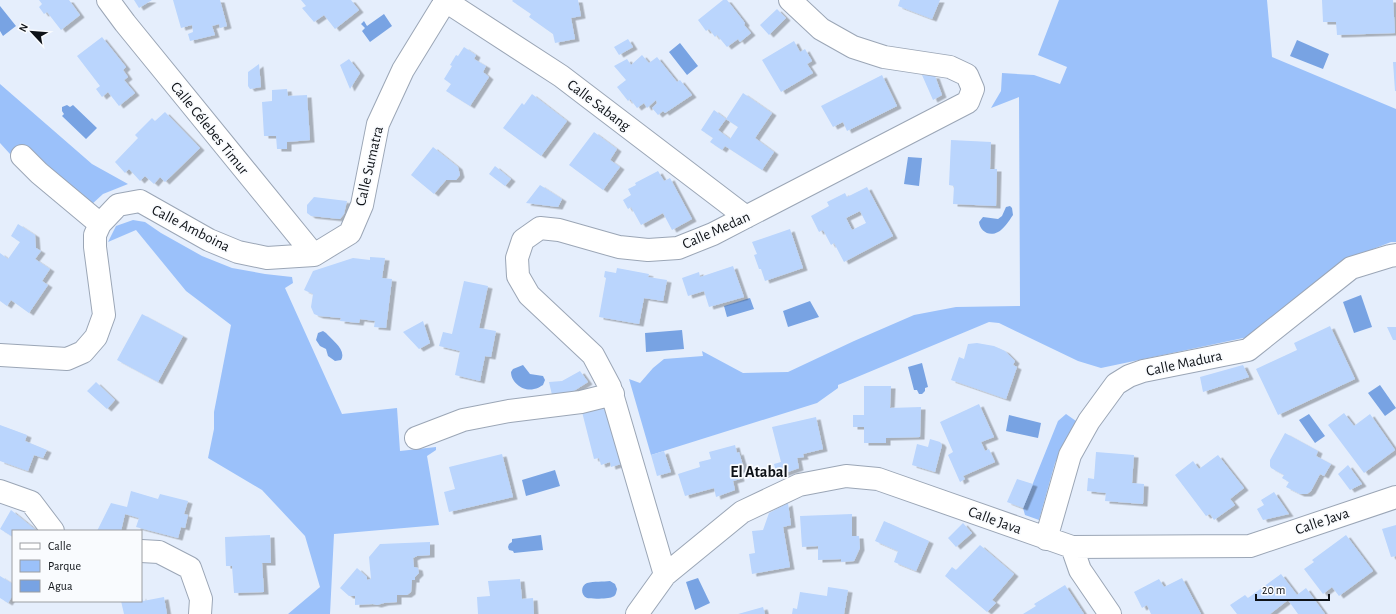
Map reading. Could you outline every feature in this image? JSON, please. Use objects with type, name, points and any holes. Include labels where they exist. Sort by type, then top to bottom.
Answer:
[{"type":"street","name":"Calle Célebes Timur","points":[[108,0],[125,23],[314,255]]},
{"type":"street","name":"Calle Sumatra","points":[[314,255],[350,233],[362,205],[378,124],[403,70],[445,0]]},
{"type":"street","name":"Calle Sabang","points":[[445,0],[561,76],[746,217]]},
{"type":"street","name":"Calle Medan","points":[[665,575],[610,387],[593,355],[529,295],[518,276],[517,258],[523,240],[540,228],[559,230],[619,247],[648,250],[678,248],[713,234],[968,102],[973,89],[967,75],[950,67],[884,57],[853,47],[821,29],[790,0]]},
{"type":"street","points":[[22,156],[38,173],[100,224]]},
{"type":"street","name":"Calle Amboina","points":[[0,355],[67,359],[83,352],[96,337],[104,315],[95,247],[95,235],[100,224],[118,205],[140,201],[209,240],[238,252],[267,258],[314,255]]},
{"type":"street","name":"Calle Madura","points":[[1046,539],[1070,455],[1089,421],[1116,384],[1129,376],[1143,371],[1248,350],[1351,268],[1396,255]]},
{"type":"street","points":[[416,438],[463,420],[509,410],[581,402],[613,394]]},
{"type":"street","name":"Calle Java","points":[[638,614],[665,575],[742,512],[799,485],[846,476],[878,479],[1072,547],[1250,546],[1396,497]]},
{"type":"street","points":[[0,491],[31,502],[52,530]]},
{"type":"street","points":[[1072,547],[1080,570],[1110,614]]},
{"type":"street","points":[[142,551],[159,552],[190,568],[201,599],[200,614]]},
{"type":"green space","points":[[1059,0],[1267,0],[1272,57],[1396,109],[1396,242],[1391,242],[1345,260],[1248,337],[1101,368],[1078,361],[999,323],[989,322],[838,385],[838,388],[817,403],[651,455],[629,379],[640,383],[653,368],[664,359],[703,356],[702,351],[743,373],[788,372],[914,315],[956,307],[1020,306],[1019,97],[991,108],[1001,91],[1002,73],[1034,75],[1060,84],[1067,67],[1038,55]]},
{"type":"green space","points":[[0,84],[92,164],[128,184],[103,194],[91,205],[19,147],[10,154],[0,143]]},
{"type":"green space","points":[[133,220],[145,222],[161,233],[202,256],[232,268],[292,277],[293,283],[285,288],[342,414],[397,408],[400,451],[436,447],[436,450],[427,456],[439,525],[334,534],[330,614],[288,614],[320,587],[305,536],[262,490],[208,458],[214,429],[214,412],[231,325],[186,291],[136,230],[108,242],[116,226]]},
{"type":"green space","points":[[1066,414],[1076,421],[1055,463],[1039,520],[1025,515],[1023,508],[1058,421]]},
{"type":"water","points":[[0,6],[16,26],[3,36],[0,31]]},
{"type":"water","points":[[384,14],[392,26],[370,42],[362,31],[365,28],[361,24],[364,21],[367,26]]},
{"type":"water","points":[[1297,40],[1329,54],[1323,69],[1290,56]]},
{"type":"water","points":[[680,43],[698,66],[687,75],[669,52]]},
{"type":"water","points":[[67,105],[70,107],[73,105],[97,128],[86,139],[62,116],[64,114],[62,107]]},
{"type":"water","points":[[908,157],[922,158],[919,186],[904,184]]},
{"type":"water","points":[[1010,206],[1012,208],[1013,215],[1002,229],[991,234],[981,228],[979,222],[983,217],[998,219],[1002,216],[1006,207]]},
{"type":"water","points":[[1361,295],[1372,327],[1354,333],[1343,302]]},
{"type":"water","points":[[750,298],[754,309],[727,317],[724,306]]},
{"type":"water","points":[[810,301],[819,317],[788,327],[783,311]]},
{"type":"water","points":[[682,330],[684,349],[646,352],[645,333]]},
{"type":"water","points":[[323,331],[340,349],[342,353],[341,360],[335,361],[328,356],[326,349],[320,346],[316,340],[318,333]]},
{"type":"water","points":[[922,363],[928,387],[925,388],[925,391],[922,394],[919,394],[917,390],[914,390],[908,367]]},
{"type":"water","points":[[523,365],[530,374],[543,376],[545,380],[543,385],[536,389],[530,390],[522,388],[513,380],[511,372],[513,369]]},
{"type":"water","points":[[1380,385],[1396,408],[1385,416],[1368,393]]},
{"type":"water","points":[[1309,414],[1325,436],[1315,443],[1299,420]]},
{"type":"water","points":[[1009,415],[1041,423],[1038,438],[1006,431]]},
{"type":"water","points":[[555,470],[560,486],[526,496],[522,480]]},
{"type":"water","points":[[541,535],[543,550],[514,553],[513,551],[509,550],[508,547],[512,542],[512,539]]},
{"type":"water","points":[[698,578],[710,603],[695,610],[686,582]]},
{"type":"water","points":[[610,581],[615,584],[617,589],[616,594],[613,597],[592,599],[583,595],[582,590],[585,584]]},
{"type":"building","points":[[39,0],[69,0],[80,15],[61,30],[47,12],[44,14],[39,7],[42,4]]},
{"type":"building","points":[[134,0],[152,0],[139,8]]},
{"type":"building","points":[[173,0],[220,0],[227,26],[220,28],[219,24],[212,26],[215,35],[190,41],[188,34],[193,32],[192,25],[181,28]]},
{"type":"building","points":[[301,0],[351,0],[359,10],[335,29],[324,15],[314,22],[302,8],[306,6]]},
{"type":"building","points":[[578,0],[581,16],[571,18],[575,39],[555,43],[553,34],[529,17],[531,14],[512,1]]},
{"type":"building","points":[[723,0],[727,0],[751,33],[740,42],[738,39],[727,47],[717,35],[715,37],[709,29],[706,31],[698,20]]},
{"type":"building","points":[[900,0],[940,0],[932,19],[898,6]]},
{"type":"building","points":[[1322,0],[1393,0],[1395,33],[1337,35],[1336,22],[1323,22]]},
{"type":"building","points":[[777,9],[786,18],[769,35],[760,25]]},
{"type":"building","points":[[102,37],[126,67],[123,70],[128,77],[124,80],[135,93],[119,106],[108,92],[102,97],[96,89],[100,86],[77,56]]},
{"type":"building","points":[[628,39],[633,47],[619,55],[614,47]]},
{"type":"building","points":[[794,41],[800,52],[805,49],[812,61],[807,64],[813,73],[781,92],[762,60]]},
{"type":"building","points":[[464,47],[476,55],[474,59],[486,66],[483,72],[489,77],[470,106],[446,91],[451,84],[444,79],[452,66],[450,65],[456,55],[458,56]]},
{"type":"building","points":[[642,55],[649,63],[657,57],[677,82],[680,80],[692,95],[665,113],[663,111],[658,115],[652,108],[657,103],[656,100],[647,108],[644,103],[637,108],[630,99],[628,101],[617,87],[626,80],[614,66],[627,59],[631,65]]},
{"type":"building","points":[[349,59],[360,73],[350,89],[340,65]]},
{"type":"building","points":[[1393,62],[1396,62],[1396,91],[1395,91]]},
{"type":"building","points":[[259,64],[261,87],[250,89],[248,86],[248,72]]},
{"type":"building","points":[[882,75],[897,106],[847,131],[843,122],[833,127],[821,106]]},
{"type":"building","points":[[922,75],[935,76],[942,95],[933,100]]},
{"type":"building","points":[[287,89],[288,96],[307,95],[310,140],[287,142],[287,149],[277,149],[276,136],[264,136],[262,102],[272,101],[272,90]]},
{"type":"building","points":[[743,93],[772,113],[755,138],[774,152],[762,170],[725,146],[722,150],[710,142],[713,138],[701,130],[714,110],[726,119]],"holes":[[[726,119],[738,127],[730,139],[718,130]]]},
{"type":"building","points":[[532,94],[567,121],[541,156],[503,128],[522,103],[524,105]]},
{"type":"building","points":[[165,112],[200,148],[165,182],[160,177],[154,184],[145,176],[140,181],[129,169],[125,173],[115,162],[138,138],[135,135],[152,118],[155,121]]},
{"type":"building","points":[[594,132],[617,149],[610,160],[620,167],[603,190],[569,165]]},
{"type":"building","points":[[951,140],[991,142],[990,169],[997,169],[996,206],[953,204],[954,186],[949,185]]},
{"type":"building","points":[[433,147],[458,167],[460,175],[456,180],[446,180],[434,194],[411,175]]},
{"type":"building","points":[[495,166],[511,179],[505,186],[489,174]]},
{"type":"building","points":[[658,171],[664,181],[670,178],[692,219],[672,230],[663,213],[641,225],[631,207],[628,209],[623,200],[631,195],[628,189],[636,185],[635,183]]},
{"type":"building","points":[[540,185],[562,199],[558,207],[526,203]]},
{"type":"building","points":[[867,187],[893,236],[844,262],[834,243],[831,245],[823,230],[819,232],[811,216],[829,206],[827,202],[845,193],[847,197]],"holes":[[[860,211],[866,223],[852,230],[846,218]]]},
{"type":"building","points":[[314,197],[347,201],[344,214],[340,219],[311,216],[307,213],[307,205]]},
{"type":"building","points":[[18,224],[35,235],[36,248],[41,251],[35,259],[50,269],[42,281],[48,285],[29,313],[11,300],[7,306],[0,301],[0,253],[8,259],[20,242],[11,236]]},
{"type":"building","points":[[790,229],[803,268],[765,281],[754,255],[757,254],[752,242]]},
{"type":"building","points":[[370,257],[385,258],[382,278],[392,279],[386,328],[374,327],[375,321],[360,319],[359,323],[340,321],[341,318],[319,316],[314,314],[311,307],[313,294],[304,290],[313,271],[353,258],[370,260]]},
{"type":"building","points":[[733,266],[744,297],[709,307],[704,291],[688,296],[682,278],[699,272],[700,277]]},
{"type":"building","points":[[617,268],[649,274],[648,277],[667,280],[663,301],[644,298],[639,324],[599,317],[606,278],[604,277],[605,271],[616,273]]},
{"type":"building","points":[[464,281],[488,286],[479,328],[496,331],[491,357],[485,356],[480,381],[455,375],[460,351],[439,346],[443,332],[452,334]]},
{"type":"building","points":[[142,314],[183,336],[158,382],[117,360]]},
{"type":"building","points":[[423,321],[430,343],[419,349],[403,332]]},
{"type":"building","points":[[1330,326],[1355,379],[1278,415],[1256,369],[1297,350],[1294,343]]},
{"type":"building","points":[[1387,327],[1396,327],[1396,340],[1393,340]]},
{"type":"building","points":[[977,343],[994,346],[1005,351],[1015,361],[1013,365],[1017,367],[1006,399],[951,380],[959,357],[964,359],[968,344]]},
{"type":"building","points":[[1243,365],[1249,377],[1203,392],[1200,377]]},
{"type":"building","points":[[580,371],[588,382],[569,394],[552,395],[549,382],[562,381]]},
{"type":"building","points":[[96,382],[115,400],[107,409],[87,391]]},
{"type":"building","points":[[864,386],[891,386],[890,408],[921,407],[920,437],[886,438],[886,443],[864,443],[864,427],[853,427],[853,415],[864,415]]},
{"type":"building","points":[[979,404],[994,437],[981,442],[985,451],[989,449],[995,462],[963,476],[965,479],[960,482],[948,455],[953,452],[940,422]]},
{"type":"building","points":[[605,406],[621,464],[611,467],[610,462],[601,465],[599,458],[594,459],[582,412]]},
{"type":"building","points":[[1344,413],[1354,426],[1370,414],[1395,450],[1364,473],[1328,425]]},
{"type":"building","points":[[816,417],[823,449],[803,454],[804,457],[797,458],[799,468],[777,476],[774,464],[781,462],[772,427]]},
{"type":"building","points":[[0,425],[27,435],[25,441],[47,450],[43,458],[34,455],[28,471],[0,461]]},
{"type":"building","points":[[1285,433],[1318,451],[1316,456],[1331,464],[1324,476],[1320,474],[1311,491],[1307,494],[1300,494],[1286,487],[1289,482],[1282,478],[1284,475],[1270,466],[1270,460]]},
{"type":"building","points":[[930,439],[940,442],[942,445],[935,472],[912,465],[917,444],[928,447]]},
{"type":"building","points":[[735,445],[737,453],[739,452],[744,469],[738,471],[740,479],[733,481],[735,490],[716,497],[714,488],[685,496],[678,474],[700,467],[699,462],[711,459],[709,452]]},
{"type":"building","points":[[664,451],[671,472],[657,476],[651,455]]},
{"type":"building","points":[[1096,452],[1134,455],[1132,483],[1144,484],[1143,504],[1105,501],[1106,493],[1087,491],[1088,478],[1094,479]]},
{"type":"building","points":[[502,454],[513,497],[449,512],[444,492],[455,489],[449,467]]},
{"type":"building","points":[[1218,455],[1244,488],[1230,499],[1235,505],[1214,520],[1210,514],[1206,516],[1175,475],[1193,461],[1199,469]]},
{"type":"building","points":[[1348,465],[1362,484],[1350,490],[1338,474]]},
{"type":"building","points":[[1017,479],[1033,484],[1023,508],[1007,502]]},
{"type":"building","points":[[131,491],[158,499],[160,494],[188,501],[184,514],[188,515],[185,528],[181,527],[178,538],[136,527],[139,518],[125,514],[121,530],[98,530],[111,503],[127,507]]},
{"type":"building","points":[[1274,492],[1289,514],[1263,520],[1257,509],[1264,505],[1261,500]]},
{"type":"building","points":[[788,503],[791,525],[783,527],[790,567],[752,574],[749,554],[755,553],[752,531],[763,530],[769,513]]},
{"type":"building","points":[[11,510],[36,530],[12,530],[12,536],[0,529]]},
{"type":"building","points":[[852,514],[852,536],[859,536],[860,548],[854,561],[841,562],[841,559],[818,560],[818,546],[802,547],[800,516]]},
{"type":"building","points":[[884,521],[929,541],[916,571],[894,562],[898,551],[875,541]]},
{"type":"building","points":[[963,523],[972,533],[956,547],[948,538]]},
{"type":"building","points":[[1396,525],[1396,556],[1391,557],[1382,529]]},
{"type":"building","points":[[270,535],[271,563],[262,563],[264,592],[234,593],[232,566],[226,566],[225,537]]},
{"type":"building","points":[[1346,535],[1373,571],[1339,596],[1332,587],[1323,594],[1304,569],[1314,562],[1312,560]]},
{"type":"building","points":[[430,542],[430,555],[417,556],[413,558],[414,567],[418,568],[419,573],[415,577],[415,580],[412,580],[411,592],[407,595],[397,595],[397,602],[377,605],[355,605],[355,596],[349,596],[340,588],[357,568],[367,577],[367,580],[371,579],[369,557],[380,544]]},
{"type":"building","points":[[980,545],[1014,574],[992,600],[996,603],[987,612],[945,576],[952,567],[956,570]]},
{"type":"building","points":[[1281,574],[1297,595],[1306,588],[1325,614],[1298,614],[1288,600],[1270,614],[1237,614],[1230,605],[1245,595],[1248,598]]},
{"type":"building","points":[[0,576],[12,583],[12,597],[8,603],[0,598]]},
{"type":"building","points":[[1182,578],[1201,614],[1151,614],[1147,605],[1142,608],[1134,592],[1159,579],[1164,587]]},
{"type":"building","points":[[520,579],[522,599],[533,598],[534,614],[478,614],[477,597],[490,596],[488,581]]},
{"type":"building","points":[[1065,585],[1084,614],[1023,614],[1036,606],[1034,604]]},
{"type":"building","points":[[828,587],[848,590],[844,614],[792,614],[793,608],[797,609],[800,592],[827,596]]},
{"type":"building","points":[[164,597],[167,614],[124,614],[121,602],[142,602],[142,598],[143,601]]},
{"type":"building","points":[[763,607],[765,614],[738,614]]},
{"type":"district","name":"El Atabal","points":[[759,471]]}]
